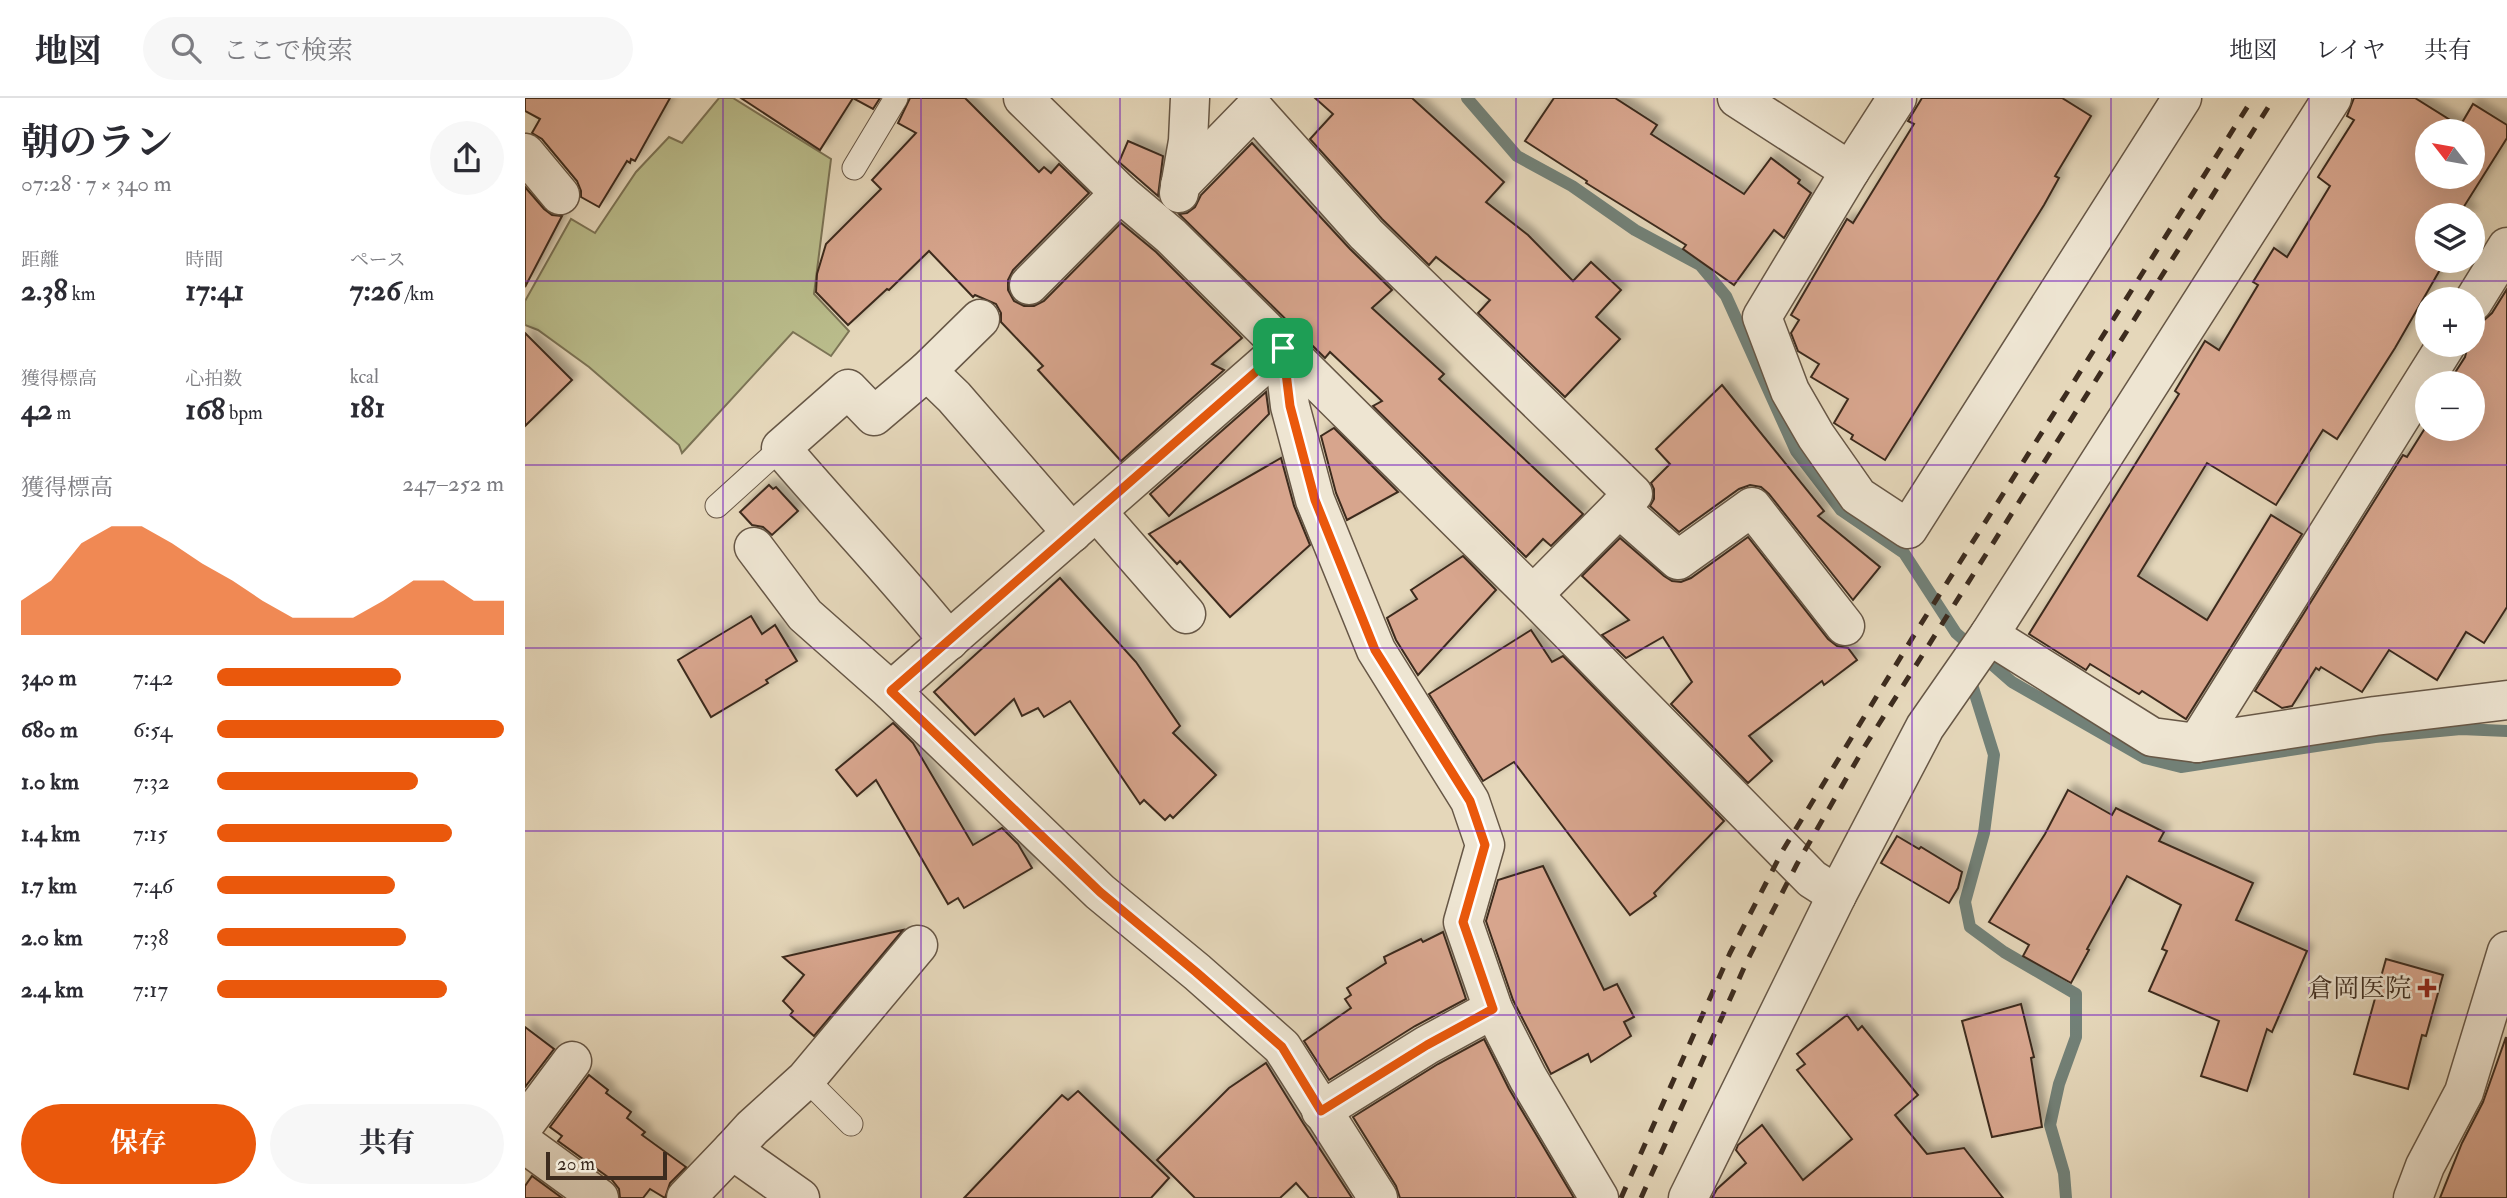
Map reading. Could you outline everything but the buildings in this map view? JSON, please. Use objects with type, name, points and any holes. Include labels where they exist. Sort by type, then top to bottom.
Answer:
[{"type":"street","points":[[1023,98],[1120,193],[1171,236],[1533,595],[1812,880],[1837,895]]},
{"type":"street","points":[[1171,236],[1188,141],[1190,98]]},
{"type":"street","points":[[1737,98],[1850,171]]},
{"type":"street","points":[[1897,98],[1762,317],[1790,391],[1815,436],[1859,496],[1908,529],[2182,98]]},
{"type":"street","points":[[1688,1198],[1837,895],[1925,727],[1989,635],[2332,98]]},
{"type":"street","points":[[1180,185],[1254,109],[1366,233],[1633,494],[1533,595]]},
{"type":"street","points":[[525,153],[560,195]]},
{"type":"street","points":[[1029,285],[1120,193]]},
{"type":"street","points":[[2482,287],[2507,247]]},
{"type":"street","points":[[949,641],[781,448],[848,389],[874,416],[927,371],[980,319]]},
{"type":"street","points":[[891,691],[1283,348]]},
{"type":"street","points":[[1283,348],[1290,406],[1315,500],[1375,650],[1470,801],[1485,845],[1463,922],[1493,1009],[1528,1078],[1596,1196]]},
{"type":"street","points":[[2197,743],[2438,357]]},
{"type":"street","points":[[927,371],[1084,523],[1186,614]]},
{"type":"street","points":[[1619,508],[1678,560],[1752,507],[1845,626]]},
{"type":"street","points":[[754,547],[805,615],[891,691],[1100,892],[1282,1047],[1378,1198]]},
{"type":"street","points":[[1989,635],[2152,737],[2197,743],[2375,716],[2507,700]]},
{"type":"street","points":[[686,1198],[752,1128],[806,1079],[918,945]]},
{"type":"street","points":[[2413,1198],[2425,1166],[2464,1092],[2507,951]]},
{"type":"street","points":[[1321,1111],[1427,1045],[1493,1009]]},
{"type":"street","points":[[525,1124],[572,1061]]},
{"type":"street","points":[[525,1144],[599,1198]]},
{"type":"street","points":[[732,1150],[800,1198]]},
{"type":"lane","points":[[855,168],[896,98]]},
{"type":"lane","points":[[717,506],[781,448]]},
{"type":"lane","points":[[806,1079],[851,1124]]},
{"type":"green space","points":[[719,98],[733,98],[831,159],[814,294],[849,331],[831,356],[793,332],[682,453],[679,445],[589,367],[538,330],[525,325],[525,301],[571,219],[595,233],[636,172],[669,137],[682,143]]},
{"type":"waterway","points":[[1467,98],[1517,156],[1572,186],[1635,230],[1700,265],[1726,296],[1796,451],[1841,510],[1904,553],[1956,633],[2012,682],[2145,758],[2181,767],[2375,737],[2461,729],[2507,731]]},
{"type":"waterway","points":[[1969,675],[1994,755],[1984,833],[1965,902],[1970,927],[2004,952],[2076,994],[2076,1037],[2059,1084],[2050,1125],[2064,1173],[2066,1198]]},
{"type":"railway","points":[[1621,1198],[1730,953],[1783,850],[1919,627],[2253,98]]},
{"type":"railway","points":[[1641,1198],[1747,961],[1797,864],[1865,746],[2274,98]]},
{"type":"place","name":"倉岡医院","points":[[2427,988]]},
{"type":"route","points":[[1283,348],[1290,406],[1315,500],[1375,650],[1470,801],[1485,845],[1463,922],[1493,1009],[1427,1045],[1321,1111],[1282,1047],[1100,892],[891,691],[1283,348]]}]
